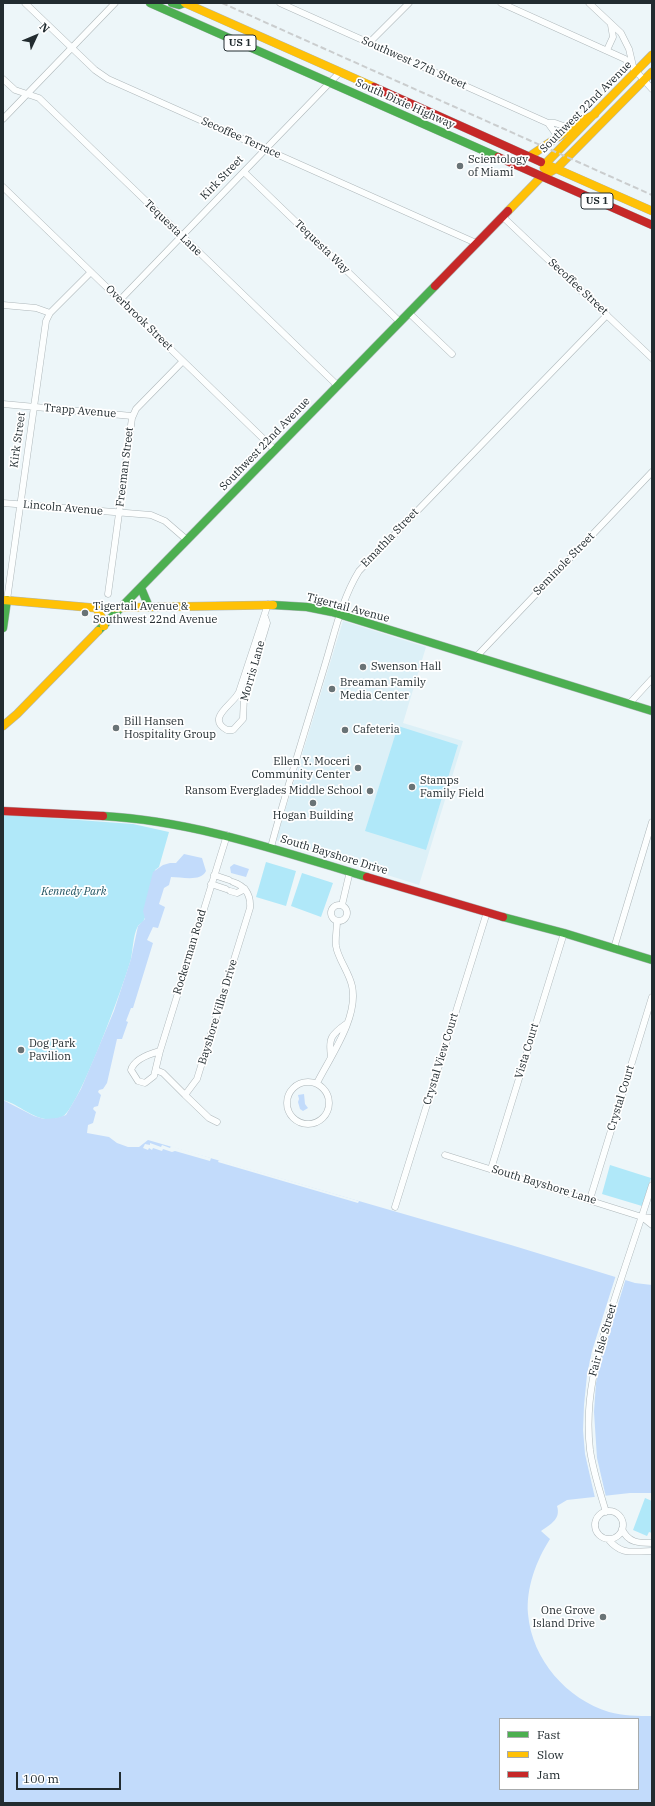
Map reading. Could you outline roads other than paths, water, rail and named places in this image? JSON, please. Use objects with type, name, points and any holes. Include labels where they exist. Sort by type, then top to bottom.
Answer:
[{"type":"main road","name":"South Dixie Highway","points":[[150,3],[652,225]]},
{"type":"main road","points":[[172,3],[179,5],[185,3]]},
{"type":"main road","name":"South Dixie Highway","points":[[185,3],[652,211]]},
{"type":"main road","name":"Southwest 22nd Avenue","points":[[541,177],[546,163],[595,114],[635,69],[652,56]]},
{"type":"main road","name":"Southwest 22nd Avenue","points":[[3,726],[17,714],[104,626],[541,177],[558,168],[652,72]]},
{"type":"main road","points":[[530,156],[540,151],[579,121],[595,114]]},
{"type":"main road","points":[[141,588],[142,595],[149,607]]},
{"type":"main road","name":"Tigertail Avenue","points":[[5,600],[96,608],[268,604],[302,606],[341,615],[652,711]]},
{"type":"main road","name":"Kirk Street","points":[[3,628],[5,600]]},
{"type":"main road","points":[[96,608],[102,618],[104,626]]},
{"type":"main road","name":"South Bayshore Drive","points":[[3,811],[119,817],[177,825],[227,835],[652,960]]},
{"type":"street","name":"Secoffee Terrace","points":[[25,3],[98,73],[108,79],[476,243]]},
{"type":"street","points":[[3,119],[115,3]]},
{"type":"street","name":"Southwest 27th Street","points":[[280,3],[548,123],[554,122],[569,128]]},
{"type":"street","points":[[369,43],[409,3]]},
{"type":"street","points":[[501,3],[626,59],[652,89]]},
{"type":"street","points":[[589,3],[621,33],[629,49],[635,69]]},
{"type":"street","points":[[607,50],[613,37],[611,25]]},
{"type":"street","name":"Kirk Street","points":[[120,300],[340,72]]},
{"type":"street","name":"Tequesta Lane","points":[[3,79],[15,90],[39,98],[338,386]]},
{"type":"street","points":[[548,123],[558,137]]},
{"type":"street","name":"Tequesta Way","points":[[244,172],[400,322]]},
{"type":"street","name":"Overbrook Street","points":[[3,187],[275,450]]},
{"type":"street","name":"Secoffee Street","points":[[503,217],[652,358]]},
{"type":"street","name":"Kirk Street","points":[[5,600],[45,325],[50,313],[91,272]]},
{"type":"street","points":[[3,305],[36,308],[50,313]]},
{"type":"street","points":[[409,313],[452,354]]},
{"type":"street","name":"Emathla Street","points":[[270,847],[288,783],[341,615],[354,581],[365,563],[607,315]]},
{"type":"street","name":"Freeman Street","points":[[108,594],[132,416],[136,409],[183,361]]},
{"type":"street","name":"Trapp Avenue","points":[[3,404],[132,416]]},
{"type":"street","name":"Seminole Street","points":[[476,657],[652,472]]},
{"type":"street","name":"Lincoln Avenue","points":[[3,503],[119,514],[151,515],[158,517],[170,525],[187,540]]},
{"type":"street","name":"Morris Lane","points":[[265,617],[267,623],[244,696],[244,719],[233,730],[227,730],[222,726],[219,716],[222,711],[234,700],[239,692],[257,635],[265,617],[268,604]]},
{"type":"street","points":[[630,704],[652,679]]},
{"type":"street","points":[[614,948],[652,822]]},
{"type":"street","name":"Rockerman Road","points":[[156,1070],[160,1051],[227,835]]},
{"type":"street","points":[[342,905],[350,871]]},
{"type":"street","points":[[212,884],[237,893],[246,889],[240,884],[214,875]]},
{"type":"street","name":"Bayshore Villas Drive","points":[[185,1095],[194,1086],[199,1075],[242,937],[250,905],[246,889]]},
{"type":"street","points":[[317,1083],[343,1034],[351,1007],[353,990],[336,946],[337,921],[332,916],[331,911],[335,906],[342,905],[347,909],[347,914],[343,920],[337,921]]},
{"type":"street","name":"Crystal View Court","points":[[395,1207],[487,912]]},
{"type":"street","name":"Vista Court","points":[[491,1169],[564,933]]},
{"type":"street","name":"Crystal Court","points":[[590,1199],[652,997]]},
{"type":"street","points":[[331,1056],[329,1046],[331,1038],[346,1024]]},
{"type":"street","points":[[160,1051],[137,1061],[132,1066],[131,1070],[138,1081],[145,1083],[152,1079],[156,1070],[163,1073],[209,1118],[217,1122]]},
{"type":"street","points":[[309,1081],[317,1083],[324,1089],[328,1096],[329,1105],[326,1113],[321,1119],[313,1123],[305,1124],[297,1121],[291,1116],[287,1109],[286,1101],[289,1093],[293,1087],[300,1083],[309,1081]]},
{"type":"street","name":"South Bayshore Lane","points":[[445,1155],[590,1199],[642,1217],[652,1218]]},
{"type":"street","name":"Fair Isle Street","points":[[606,1512],[590,1451],[589,1402],[592,1375],[622,1275],[652,1185]]},
{"type":"street","name":"South Bayshore Lane","points":[[642,1217],[652,1224]]},
{"type":"street","points":[[652,1543],[638,1543],[631,1541],[625,1536],[622,1529],[622,1520],[619,1516],[611,1512],[602,1514],[596,1520],[596,1528],[600,1536],[608,1539],[615,1547],[623,1551],[652,1551]]},
{"type":"street","points":[[608,1539],[617,1537],[622,1529]]},
{"type":"railway","points":[[222,3],[652,195]]},
{"type":"place","name":"Scientology of Miami","points":[[460,166]]},
{"type":"place","name":"Tigertail Avenue & Southwest 22nd Avenue","points":[[85,613]]},
{"type":"place","name":"Swenson Hall","points":[[363,667]]},
{"type":"place","name":"Breaman Family Media Center","points":[[332,689]]},
{"type":"place","name":"Bill Hansen Hospitality Group","points":[[116,728]]},
{"type":"place","name":"Cafeteria","points":[[345,730]]},
{"type":"place","name":"Ellen Y. Moceri Community Center","points":[[358,768]]},
{"type":"place","name":"Stamps Family Field","points":[[412,787]]},
{"type":"place","name":"Ransom Everglades Middle School","points":[[370,791]]},
{"type":"place","name":"Hogan Building","points":[[313,803]]},
{"type":"place","name":"Dog Park Pavilion","points":[[21,1050]]},
{"type":"place","name":"One Grove Island Drive","points":[[603,1617]]},
{"type":"park label","name":"Kennedy Park","points":[[74,892]]}]
